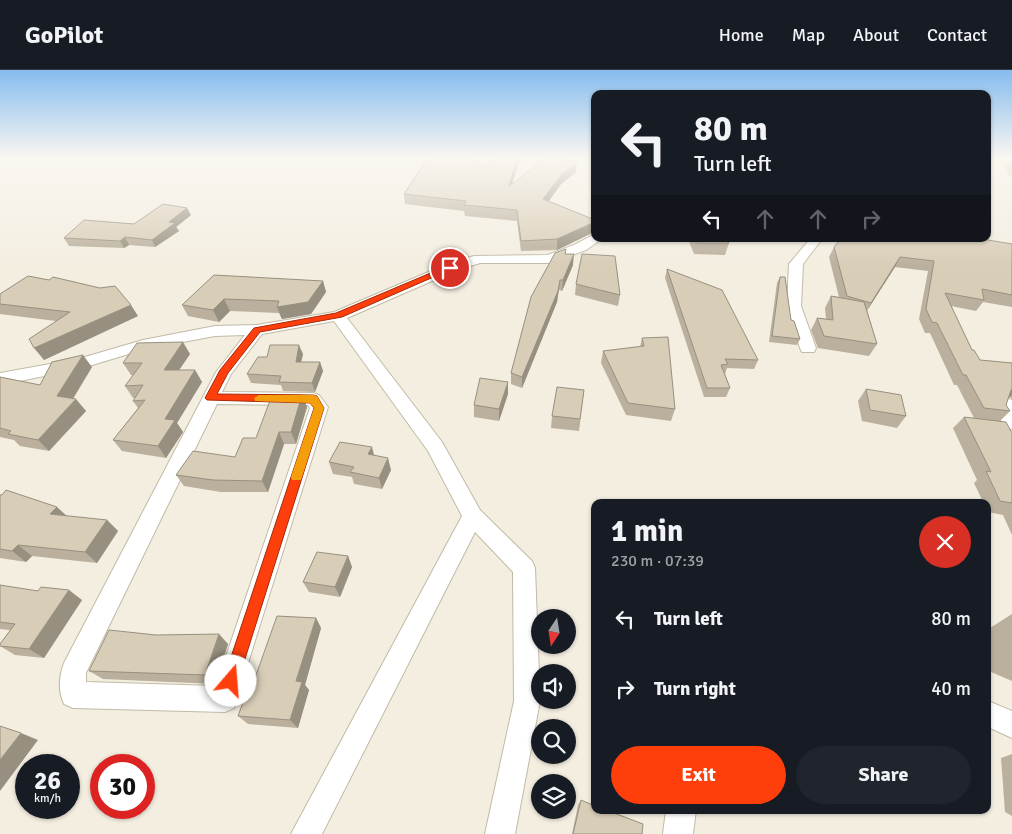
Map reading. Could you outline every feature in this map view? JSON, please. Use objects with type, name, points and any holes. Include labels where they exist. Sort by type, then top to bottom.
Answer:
[{"type":"street","points":[[0,379],[79,364],[143,345],[215,331],[257,330],[338,316],[450,268],[479,259],[550,259],[581,248],[591,241]]},
{"type":"street","points":[[808,348],[794,306],[796,264],[814,242]]},
{"type":"street","points":[[338,316],[435,447],[473,516],[524,568],[527,701],[500,834]]},
{"type":"street","points":[[210,398],[313,399],[319,408],[225,699],[73,695],[74,672],[210,398],[224,372],[257,330]]},
{"type":"street","points":[[1012,406],[1008,406],[1007,416],[1012,424]]},
{"type":"street","points":[[306,834],[473,516]]},
{"type":"street","points":[[991,715],[1012,725]]},
{"type":"street","points":[[678,834],[680,814]]},
{"type":"building","points":[[410,195],[546,195],[543,199],[591,218],[591,224],[557,239],[521,241],[517,210],[464,205],[466,201]]},
{"type":"building","points":[[163,204],[187,208],[169,222],[175,223],[152,240],[125,237],[120,241],[64,238],[84,220],[134,224]]},
{"type":"building","points":[[991,240],[1012,244],[1012,295],[982,289],[984,300],[945,293],[972,350],[974,350],[980,360],[1012,363],[1012,389],[1006,405],[1010,411],[984,408],[966,375],[963,375],[937,323],[932,322],[926,309],[934,261],[900,257],[871,303],[847,296],[834,247],[838,242]]},
{"type":"building","points":[[696,242],[729,243],[697,243]]},
{"type":"building","points":[[566,249],[565,254],[574,254],[563,280],[560,280],[558,291],[522,377],[511,373],[531,297],[555,253]]},
{"type":"building","points":[[582,254],[615,256],[620,295],[576,284]]},
{"type":"building","points":[[667,269],[722,290],[758,360],[725,359],[728,364],[721,365],[730,388],[707,388]]},
{"type":"building","points":[[214,275],[323,281],[308,302],[277,307],[279,301],[224,299],[213,310],[182,305]]},
{"type":"building","points":[[28,276],[49,280],[53,277],[100,288],[115,286],[131,305],[34,348],[29,339],[70,312],[0,304],[0,294]]},
{"type":"building","points":[[780,277],[785,277],[791,320],[794,321],[800,339],[772,336]]},
{"type":"building","points":[[831,296],[864,302],[877,344],[824,336],[817,318],[833,320]]},
{"type":"building","points":[[668,337],[675,409],[628,403],[603,351],[644,346],[642,338]]},
{"type":"building","points":[[183,342],[164,370],[195,370],[165,419],[175,420],[158,446],[113,440],[145,400],[133,401],[143,385],[125,386],[142,363],[123,363],[137,343]]},
{"type":"building","points":[[270,345],[299,345],[296,362],[320,362],[312,383],[279,382],[281,376],[247,374],[258,357],[267,357]]},
{"type":"building","points":[[83,355],[57,396],[76,399],[38,440],[8,434],[11,431],[0,428],[0,377],[40,385],[52,362]]},
{"type":"building","points":[[480,378],[508,382],[499,409],[474,405]]},
{"type":"building","points":[[557,387],[584,390],[580,419],[552,416]]},
{"type":"building","points":[[866,389],[901,395],[906,416],[870,410]]},
{"type":"building","points":[[272,395],[302,395],[291,432],[279,432],[262,481],[213,480],[176,475],[193,451],[235,457],[243,438],[256,438]]},
{"type":"building","points":[[964,417],[1006,422],[1012,433],[1012,503],[1000,501],[986,471],[991,472]]},
{"type":"building","points":[[340,442],[372,447],[368,454],[388,458],[379,478],[350,472],[354,467],[329,462]]},
{"type":"building","points":[[6,490],[57,507],[50,514],[107,520],[85,552],[18,545],[12,551],[0,549],[0,495]]},
{"type":"building","points":[[317,552],[348,556],[335,587],[303,582]]},
{"type":"building","points":[[0,585],[38,591],[41,587],[69,590],[29,649],[0,646],[15,624],[0,622]]},
{"type":"building","points":[[277,616],[316,618],[296,681],[302,682],[290,720],[238,716],[252,678],[255,678]]},
{"type":"building","points":[[109,630],[156,635],[219,634],[205,675],[89,671]]},
{"type":"building","points":[[0,726],[21,733],[0,760]]},
{"type":"building","points":[[581,800],[591,804],[591,814],[617,814],[643,824],[642,834],[573,834]]},
{"type":"slow traffic","points":[[259,398],[313,399],[319,408],[296,477]]},
{"type":"route","points":[[231,681],[319,408],[313,399],[210,398],[224,372],[257,330],[338,316],[450,268]]}]
